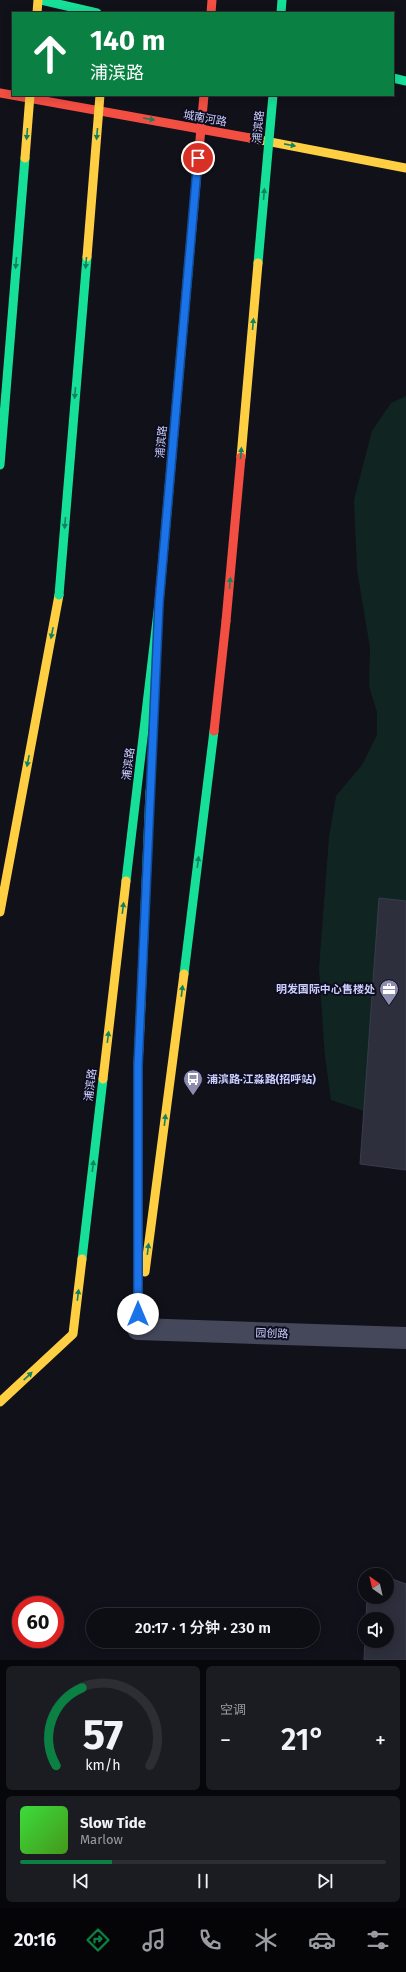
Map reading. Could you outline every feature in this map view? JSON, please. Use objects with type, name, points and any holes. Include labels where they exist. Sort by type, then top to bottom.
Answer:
[{"type":"main road","points":[[37,12],[38,0]]},
{"type":"main road","points":[[41,0],[93,12]]},
{"type":"main road","points":[[211,12],[212,0]]},
{"type":"main road","points":[[280,12],[282,0]]},
{"type":"main road","points":[[394,78],[406,81]]},
{"type":"main road","name":"城南河路","points":[[0,93],[12,95]]},
{"type":"main road","name":"城南河路","points":[[17,96],[285,144],[406,168]]},
{"type":"main road","points":[[0,465],[30,96]]},
{"type":"main road","points":[[0,912],[59,595],[100,96]]},
{"type":"main road","name":"浦滨路","points":[[0,1402],[73,1334],[159,603],[204,96]]},
{"type":"main road","name":"浦滨路","points":[[138,1329],[203,829],[226,621],[273,96]]},
{"type":"main road","points":[[153,731],[159,603]]},
{"type":"main road","points":[[138,1329],[138,1066],[151,779]]},
{"type":"street","name":"园创路","points":[[138,1329],[406,1338]]},
{"type":"green space","points":[[406,396],[406,901],[379,898],[364,1111],[331,1100],[325,1056],[319,969],[329,837],[336,796],[362,765],[377,735],[377,712],[369,686],[370,648],[357,569],[354,500],[372,431],[391,403]]},
{"type":"building","name":"明发国际中心售楼处","points":[[379,898],[406,901],[406,1170],[360,1164]]},
{"type":"building","points":[[394,1580],[406,1584],[406,1660],[364,1660],[365,1648],[394,1648],[394,1612],[366,1612],[367,1604],[394,1604]]},
{"type":"traffic: fast","points":[[41,0],[93,12]]},
{"type":"traffic: fast","points":[[281,12],[282,0]]},
{"type":"traffic: fast","points":[[394,78],[406,81]]},
{"type":"traffic: fast","points":[[258,263],[273,96]]},
{"type":"traffic: fast","points":[[0,465],[25,158]]},
{"type":"traffic: fast","points":[[59,595],[87,257]]},
{"type":"traffic: fast","points":[[159,603],[189,261]]},
{"type":"traffic: fast","points":[[126,881],[159,603]]},
{"type":"traffic: fast","points":[[184,974],[214,731]]},
{"type":"traffic: fast","points":[[141,1003],[150,791]]},
{"type":"traffic: fast","points":[[82,1259],[103,1079]]},
{"type":"traffic: slow","points":[[37,12],[38,0]]},
{"type":"traffic: slow","points":[[25,158],[30,96]]},
{"type":"traffic: slow","points":[[87,257],[100,96]]},
{"type":"traffic: slow","points":[[250,138],[406,168]]},
{"type":"traffic: slow","points":[[241,457],[258,263]]},
{"type":"traffic: slow","points":[[0,912],[59,595]]},
{"type":"traffic: slow","points":[[103,1079],[126,881]]},
{"type":"traffic: slow","points":[[145,1272],[184,974]]},
{"type":"traffic: slow","points":[[138,1329],[138,1066],[141,1003]]},
{"type":"traffic: slow","points":[[0,1402],[73,1334],[82,1259]]},
{"type":"traffic: jam","points":[[211,12],[212,0]]},
{"type":"traffic: jam","points":[[0,93],[12,95]]},
{"type":"traffic: jam","points":[[17,96],[250,138]]},
{"type":"traffic: jam","points":[[189,261],[204,96]]},
{"type":"traffic: jam","points":[[226,621],[241,457]]},
{"type":"traffic: jam","points":[[214,731],[226,621]]},
{"type":"place","name":"明发国际中心售楼处","points":[[389,1006]]},
{"type":"place","name":"浦滨路·江淼路(招呼站)","points":[[193,1096]]},
{"type":"route","points":[[138,1314],[138,1066],[159,603],[198,158]]}]
